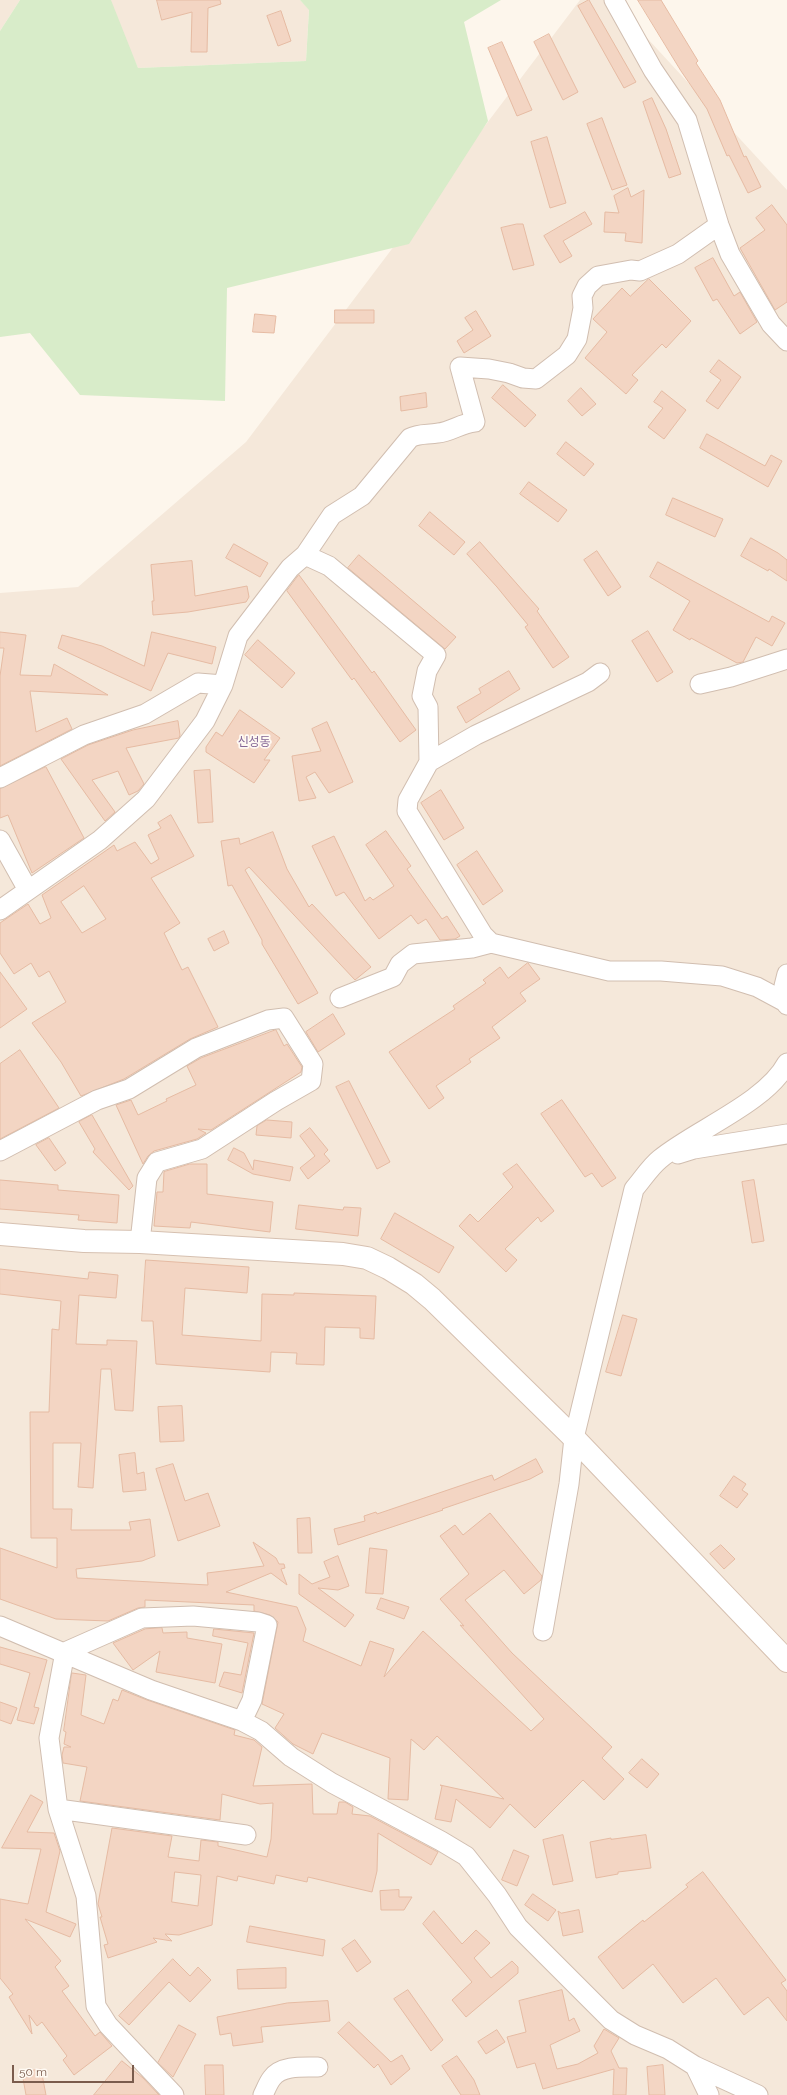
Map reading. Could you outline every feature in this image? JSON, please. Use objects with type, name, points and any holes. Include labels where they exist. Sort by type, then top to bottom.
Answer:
[{"type":"street","points":[[614,0],[653,70],[687,120],[719,225],[730,254],[771,324],[787,342]]},
{"type":"street","points":[[0,910],[100,840],[146,798],[205,721],[223,685],[238,636],[290,568],[306,555],[332,515],[362,496],[410,438],[418,434],[439,433],[463,423],[475,422],[460,367],[489,369],[509,373],[523,378],[536,379],[567,355],[577,340],[583,308],[582,296],[587,286],[598,276],[631,270],[640,272],[678,254],[719,225]]},
{"type":"street","points":[[306,555],[329,566],[436,655],[427,671],[422,696],[428,707],[429,762],[408,800],[407,812],[483,935],[491,943]]},
{"type":"street","points":[[700,684],[731,678],[787,659]]},
{"type":"street","points":[[429,762],[476,735],[588,682],[600,673]]},
{"type":"street","points":[[0,778],[84,735],[145,714],[198,683],[223,685]]},
{"type":"street","points":[[0,840],[28,890]]},
{"type":"street","points":[[340,998],[393,977],[400,964],[412,954],[472,948],[491,943],[609,971],[661,970],[722,976],[757,987],[786,1004]]},
{"type":"street","points":[[786,1004],[784,986],[787,974]]},
{"type":"street","points":[[0,1151],[97,1100],[129,1089],[196,1048],[268,1020],[284,1018],[313,1064],[312,1081],[276,1101],[202,1149],[157,1162],[147,1178],[140,1242]]},
{"type":"street","points":[[543,1631],[569,1484],[574,1438],[634,1189],[660,1159],[745,1104],[784,1072]]},
{"type":"street","points":[[660,1159],[694,1149],[787,1134]]},
{"type":"street","points":[[0,1234],[84,1241],[140,1242],[343,1254],[367,1258],[401,1276],[432,1299],[574,1438],[787,1661]]},
{"type":"street","points":[[65,1652],[142,1618],[193,1616],[258,1622],[267,1625],[252,1700],[242,1721]]},
{"type":"street","points":[[0,1626],[65,1652],[151,1690],[242,1721],[261,1731],[291,1757],[332,1783],[401,1818],[466,1856],[518,1927],[611,2020],[635,2035],[668,2049],[695,2066],[758,2095]]},
{"type":"street","points":[[65,1652],[49,1738],[58,1809],[86,1896],[96,2006],[108,2025],[174,2095]]},
{"type":"street","points":[[58,1809],[246,1836]]},
{"type":"street","points":[[695,2066],[708,2095]]},
{"type":"street","points":[[263,2095],[277,2072],[301,2067],[318,2067]]},
{"type":"shaded area","points":[[0,0],[20,0],[0,31]]},
{"type":"shaded area","points":[[106,0],[300,0],[309,9],[306,61],[138,68]]},
{"type":"shaded area","points":[[580,0],[612,0],[787,190],[787,2095],[0,2095],[0,593],[78,587],[246,442]]},
{"type":"green space","points":[[20,0],[111,0],[138,68],[306,61],[309,10],[300,0],[501,0],[464,22],[488,121],[409,244],[227,288],[225,401],[80,395],[30,333],[0,337],[0,31]]},
{"type":"building","points":[[157,0],[220,0],[221,4],[208,8],[207,52],[191,52],[192,12],[162,20]]},
{"type":"building","points":[[589,0],[636,82],[624,88],[578,6]]},
{"type":"building","points":[[638,0],[661,0],[698,61],[696,63],[720,100],[744,157],[746,156],[761,187],[748,193],[729,155],[727,156],[707,109],[681,71]]},
{"type":"building","points":[[281,11],[291,41],[278,46],[267,16]]},
{"type":"building","points":[[549,34],[578,92],[563,100],[534,42]]},
{"type":"building","points":[[502,42],[532,110],[517,116],[488,48]]},
{"type":"building","points":[[652,98],[666,129],[681,174],[669,178],[643,102]]},
{"type":"building","points":[[602,118],[627,185],[612,190],[587,124]]},
{"type":"building","points":[[547,137],[566,203],[550,208],[531,142]]},
{"type":"building","points":[[628,188],[631,197],[644,190],[642,243],[625,241],[626,233],[604,232],[605,212],[619,213],[614,196]]},
{"type":"building","points":[[772,205],[787,225],[787,302],[775,310],[740,248],[765,230],[756,218]]},
{"type":"building","points":[[585,212],[592,224],[563,241],[572,256],[560,263],[544,236]]},
{"type":"building","points":[[523,224],[534,265],[513,270],[501,228]]},
{"type":"building","points":[[713,258],[734,296],[740,292],[757,322],[740,334],[717,299],[713,301],[695,268]]},
{"type":"building","points":[[649,279],[691,321],[666,348],[662,344],[632,375],[638,380],[626,394],[585,358],[607,332],[593,319],[622,288],[630,296]]},
{"type":"building","points":[[335,310],[374,310],[374,323],[335,323]]},
{"type":"building","points":[[476,311],[491,336],[464,353],[457,341],[473,330],[465,318]]},
{"type":"building","points":[[255,314],[276,316],[274,333],[253,332]]},
{"type":"building","points":[[719,360],[741,377],[718,409],[706,401],[721,380],[710,372]]},
{"type":"building","points":[[503,385],[536,415],[525,427],[492,398]]},
{"type":"building","points":[[581,388],[596,404],[582,416],[568,401]]},
{"type":"building","points":[[662,391],[686,410],[664,439],[648,427],[663,408],[654,402]]},
{"type":"building","points":[[426,393],[427,407],[401,411],[400,397]]},
{"type":"building","points":[[707,434],[765,466],[771,455],[782,461],[768,487],[700,448]]},
{"type":"building","points":[[566,442],[594,464],[584,476],[557,454]]},
{"type":"building","points":[[529,482],[567,510],[558,522],[520,494]]},
{"type":"building","points":[[673,498],[723,519],[715,537],[666,515]]},
{"type":"building","points":[[430,512],[465,542],[454,555],[419,526]]},
{"type":"building","points":[[751,538],[778,553],[787,560],[787,581],[769,569],[768,571],[741,556]]},
{"type":"building","points":[[480,542],[539,609],[537,611],[569,657],[553,668],[525,627],[528,625],[497,587],[467,554]]},
{"type":"building","points":[[234,544],[268,563],[260,577],[226,558]]},
{"type":"building","points":[[597,551],[621,587],[608,596],[584,560]]},
{"type":"building","points":[[359,555],[456,637],[445,649],[348,568]]},
{"type":"building","points":[[192,561],[195,596],[247,586],[249,597],[246,602],[188,612],[153,615],[152,601],[154,601],[151,565]]},
{"type":"building","points":[[658,562],[769,622],[772,616],[785,623],[772,646],[756,637],[743,662],[737,663],[673,630],[690,601],[650,577]]},
{"type":"building","points":[[299,575],[372,673],[374,671],[416,730],[400,742],[354,678],[352,680],[287,591]]},
{"type":"building","points":[[648,631],[673,672],[657,682],[632,641]]},
{"type":"building","points":[[0,632],[26,635],[20,675],[51,676],[54,664],[108,695],[30,691],[36,732],[67,718],[72,729],[0,766],[0,676],[4,648],[0,648]]},
{"type":"building","points":[[152,632],[216,647],[212,664],[168,653],[151,691],[58,648],[62,635],[102,646],[144,666]]},
{"type":"building","points":[[258,640],[295,673],[282,688],[245,655]]},
{"type":"building","points":[[509,671],[520,689],[466,723],[457,707],[481,693],[479,689]]},
{"type":"building","points":[[240,710],[280,738],[264,760],[270,760],[254,783],[206,752],[206,747],[216,732],[222,736]]},
{"type":"building","points":[[178,721],[179,738],[126,748],[144,784],[138,791],[129,795],[118,771],[92,780],[115,812],[105,821],[61,759],[88,745],[133,730]]},
{"type":"building","points":[[327,722],[353,782],[329,793],[315,772],[306,777],[316,798],[299,801],[292,756],[321,751],[312,729]]},
{"type":"building","points":[[46,767],[84,838],[32,873],[8,815],[0,818],[0,789]]},
{"type":"building","points":[[210,770],[213,822],[198,823],[194,771]]},
{"type":"building","points":[[441,790],[464,828],[444,840],[421,803]]},
{"type":"building","points":[[171,815],[194,856],[151,878],[180,923],[164,933],[182,970],[188,967],[218,1027],[190,1039],[124,1079],[81,1096],[61,1062],[32,1023],[66,1002],[49,971],[39,977],[31,963],[14,974],[0,953],[0,923],[28,904],[40,924],[51,918],[42,895],[114,845],[117,851],[135,842],[151,864],[159,859],[148,835],[161,828],[158,823]],"holes":[[[84,886],[106,919],[82,933],[61,902]]]},
{"type":"building","points":[[386,831],[411,866],[407,869],[442,919],[447,916],[460,936],[455,939],[440,940],[426,919],[418,924],[411,915],[379,939],[344,892],[336,896],[312,846],[334,836],[365,901],[370,897],[373,900],[394,886],[366,845]]},
{"type":"building","points":[[273,832],[287,869],[309,907],[312,904],[371,967],[355,980],[249,867],[245,870],[318,993],[298,1004],[262,944],[262,940],[232,885],[228,886],[221,841],[239,838],[240,844]]},
{"type":"building","points":[[477,851],[503,891],[483,905],[457,865]]},
{"type":"building","points":[[224,931],[229,943],[214,951],[208,939]]},
{"type":"building","points":[[528,963],[540,979],[520,993],[526,1001],[492,1027],[500,1038],[469,1059],[471,1062],[436,1086],[444,1098],[429,1109],[389,1052],[455,1009],[453,1006],[486,983],[483,980],[500,967],[508,978]]},
{"type":"building","points":[[0,972],[27,1009],[0,1028]]},
{"type":"building","points":[[333,1014],[345,1034],[318,1052],[306,1032]]},
{"type":"building","points":[[276,1030],[284,1046],[287,1044],[302,1067],[301,1072],[211,1130],[198,1129],[206,1133],[197,1139],[154,1151],[148,1156],[143,1164],[116,1105],[131,1100],[138,1115],[167,1101],[166,1099],[196,1085],[187,1066],[201,1058]]},
{"type":"building","points":[[20,1050],[59,1108],[0,1139],[0,1064]]},
{"type":"building","points":[[349,1081],[390,1162],[377,1169],[336,1087]]},
{"type":"building","points":[[562,1100],[616,1178],[602,1187],[592,1173],[585,1177],[541,1114]]},
{"type":"building","points":[[92,1115],[133,1186],[129,1190],[93,1152],[95,1149],[79,1122]]},
{"type":"building","points":[[267,1120],[292,1122],[291,1138],[256,1135],[257,1126]]},
{"type":"building","points":[[310,1128],[328,1150],[324,1154],[330,1161],[308,1179],[300,1168],[315,1156],[300,1136]]},
{"type":"building","points":[[49,1138],[66,1163],[55,1171],[36,1145]]},
{"type":"building","points":[[234,1148],[244,1153],[253,1170],[254,1160],[293,1167],[290,1181],[253,1174],[228,1160]]},
{"type":"building","points":[[190,1164],[207,1164],[207,1194],[273,1202],[270,1232],[191,1222],[190,1228],[154,1226],[157,1192],[163,1192],[164,1172]]},
{"type":"building","points":[[517,1164],[554,1211],[541,1222],[538,1217],[505,1249],[517,1260],[506,1272],[459,1226],[470,1214],[478,1222],[513,1187],[503,1174]]},
{"type":"building","points":[[0,1180],[58,1185],[58,1190],[119,1195],[117,1223],[78,1220],[79,1215],[0,1209]]},
{"type":"building","points":[[754,1180],[764,1241],[752,1243],[742,1182]]},
{"type":"building","points":[[299,1205],[343,1210],[344,1207],[361,1208],[358,1236],[296,1229]]},
{"type":"building","points":[[395,1213],[454,1247],[439,1273],[381,1239]]},
{"type":"building","points":[[146,1260],[249,1267],[247,1293],[185,1288],[182,1335],[261,1341],[262,1294],[294,1295],[294,1293],[376,1296],[374,1339],[360,1338],[360,1328],[325,1327],[324,1365],[296,1364],[297,1353],[271,1352],[270,1372],[156,1364],[153,1321],[142,1321]]},
{"type":"building","points":[[0,1269],[88,1279],[89,1272],[118,1275],[116,1298],[79,1295],[76,1344],[107,1345],[107,1340],[137,1341],[133,1411],[115,1410],[111,1369],[101,1369],[93,1488],[78,1487],[81,1443],[53,1443],[53,1509],[72,1509],[71,1530],[131,1530],[129,1522],[150,1519],[155,1556],[142,1561],[76,1569],[77,1578],[208,1585],[207,1573],[264,1566],[253,1542],[276,1558],[279,1564],[284,1564],[285,1568],[281,1569],[287,1585],[271,1573],[226,1592],[297,1607],[306,1629],[303,1641],[361,1666],[370,1641],[394,1649],[384,1677],[423,1631],[531,1731],[544,1719],[460,1625],[464,1626],[440,1599],[469,1574],[440,1536],[455,1525],[463,1535],[490,1513],[542,1576],[541,1580],[524,1594],[504,1570],[465,1600],[512,1653],[612,1747],[602,1758],[624,1779],[604,1800],[583,1780],[535,1828],[510,1804],[490,1828],[456,1799],[451,1822],[435,1819],[442,1786],[440,1785],[504,1799],[437,1736],[424,1750],[411,1739],[408,1800],[388,1799],[390,1758],[322,1733],[313,1754],[293,1744],[275,1728],[284,1714],[262,1704],[278,1622],[270,1615],[254,1611],[254,1605],[145,1600],[145,1607],[138,1608],[108,1621],[56,1619],[0,1599],[0,1548],[57,1568],[57,1538],[31,1538],[30,1412],[49,1412],[52,1329],[59,1330],[61,1301],[0,1294]]},
{"type":"building","points":[[623,1315],[637,1319],[621,1376],[606,1372]]},
{"type":"building","points":[[182,1406],[184,1441],[160,1442],[158,1407]]},
{"type":"building","points":[[135,1453],[137,1474],[144,1472],[146,1490],[123,1492],[119,1455]]},
{"type":"building","points":[[536,1459],[543,1472],[530,1479],[338,1545],[334,1529],[365,1521],[364,1516],[376,1512],[377,1514],[492,1475],[494,1480]]},
{"type":"building","points":[[173,1464],[185,1501],[208,1493],[220,1526],[178,1541],[156,1469]]},
{"type":"building","points":[[734,1476],[746,1484],[742,1490],[748,1494],[737,1508],[720,1496]]},
{"type":"building","points":[[310,1518],[312,1553],[298,1553],[297,1519]]},
{"type":"building","points":[[721,1545],[735,1559],[724,1569],[710,1554]]},
{"type":"building","points":[[370,1548],[387,1550],[383,1594],[366,1593]]},
{"type":"building","points":[[338,1556],[349,1586],[338,1590],[318,1588],[354,1615],[345,1627],[299,1594],[299,1574],[312,1584],[330,1577],[324,1562]]},
{"type":"building","points":[[381,1598],[409,1607],[404,1619],[377,1609]]},
{"type":"building","points":[[162,1628],[163,1633],[187,1632],[187,1638],[222,1644],[215,1683],[156,1672],[160,1651],[133,1670],[113,1643],[145,1629]]},
{"type":"building","points":[[214,1629],[254,1633],[242,1693],[219,1686],[224,1672],[241,1675],[248,1643],[213,1636]]},
{"type":"building","points":[[0,1647],[47,1660],[34,1707],[39,1708],[34,1724],[17,1720],[30,1673],[0,1664]]},
{"type":"building","points":[[72,1673],[86,1675],[81,1715],[104,1724],[113,1699],[118,1701],[122,1690],[235,1730],[234,1735],[254,1740],[262,1747],[253,1786],[312,1784],[313,1814],[337,1814],[339,1802],[345,1802],[353,1807],[352,1814],[370,1816],[438,1852],[431,1865],[378,1833],[377,1871],[372,1892],[308,1877],[307,1882],[276,1875],[274,1884],[238,1876],[237,1881],[217,1876],[212,1925],[179,1935],[165,1934],[172,1941],[153,1938],[157,1942],[108,1958],[104,1945],[108,1944],[100,1917],[102,1917],[98,1904],[112,1828],[172,1836],[168,1857],[199,1861],[201,1840],[218,1842],[218,1846],[267,1857],[271,1839],[273,1803],[260,1804],[222,1794],[220,1820],[80,1801],[87,1767],[63,1763],[62,1755],[64,1747],[71,1747],[64,1744],[66,1732],[64,1731]],"holes":[[[175,1872],[201,1875],[198,1906],[172,1902]]]},
{"type":"building","points":[[0,1702],[17,1708],[11,1724],[0,1720]]},
{"type":"building","points":[[642,1759],[659,1774],[647,1788],[629,1773]]},
{"type":"building","points":[[31,1795],[43,1802],[27,1832],[54,1833],[60,1851],[46,1912],[76,1924],[70,1937],[25,1919],[61,1961],[55,1967],[69,1986],[62,1991],[95,2036],[100,2032],[112,2046],[74,2075],[63,2060],[67,2056],[42,2022],[37,2026],[29,2015],[32,2034],[9,1997],[13,1994],[0,1978],[0,1899],[28,1904],[41,1849],[2,1848]]},
{"type":"building","points":[[563,1835],[573,1881],[553,1885],[543,1840]]},
{"type":"building","points":[[646,1835],[651,1868],[618,1872],[618,1874],[596,1878],[590,1842],[611,1838]]},
{"type":"building","points":[[514,1850],[529,1856],[517,1886],[502,1880]]},
{"type":"building","points":[[703,1872],[786,1980],[781,1983],[787,1991],[787,2021],[768,1997],[744,2015],[716,1978],[683,2003],[653,1964],[623,1989],[598,1957],[643,1920],[644,1922],[688,1887],[686,1885]]},
{"type":"building","points":[[399,1890],[399,1897],[412,1897],[404,1910],[381,1910],[380,1891]]},
{"type":"building","points":[[533,1894],[556,1910],[548,1921],[525,1905]]},
{"type":"building","points":[[579,1910],[583,1932],[563,1936],[558,1911],[561,1913]]},
{"type":"building","points":[[434,1911],[462,1944],[476,1930],[490,1943],[474,1958],[491,1978],[512,1961],[518,1967],[518,1973],[466,2017],[452,2000],[472,1982],[423,1924]]},
{"type":"building","points":[[250,1926],[325,1940],[323,1956],[247,1942]]},
{"type":"building","points":[[355,1940],[371,1962],[357,1972],[342,1949]]},
{"type":"building","points":[[173,1959],[190,1976],[198,1967],[211,1980],[190,2002],[169,1982],[129,2025],[119,2016]]},
{"type":"building","points":[[286,1968],[286,1988],[238,1989],[237,1970]]},
{"type":"building","points":[[408,1990],[443,2040],[431,2051],[394,1999]]},
{"type":"building","points":[[562,1990],[569,2021],[574,2018],[580,2031],[550,2045],[557,2069],[578,2064],[598,2053],[594,2046],[604,2029],[619,2038],[611,2051],[619,2068],[627,2068],[626,2095],[613,2095],[614,2069],[543,2089],[535,2063],[517,2068],[507,2037],[526,2032],[519,2001]]},
{"type":"building","points":[[328,2001],[330,2021],[261,2027],[263,2042],[233,2046],[231,2033],[220,2035],[217,2017],[287,2003]]},
{"type":"building","points":[[349,2022],[391,2062],[402,2055],[410,2069],[391,2085],[378,2064],[374,2068],[338,2033]]},
{"type":"building","points":[[179,2025],[196,2034],[173,2077],[158,2063]]},
{"type":"building","points":[[497,2030],[505,2042],[486,2054],[478,2042]]},
{"type":"building","points":[[457,2056],[474,2080],[480,2095],[461,2095],[442,2066]]},
{"type":"building","points":[[122,2061],[143,2078],[159,2095],[94,2095]]},
{"type":"building","points":[[205,2065],[223,2065],[224,2095],[206,2095]]},
{"type":"building","points":[[663,2065],[665,2095],[649,2095],[647,2067]]},
{"type":"building","points":[[41,2069],[46,2095],[26,2095],[22,2073]]},
{"type":"district","name":"신성동","points":[[254,742]]}]
